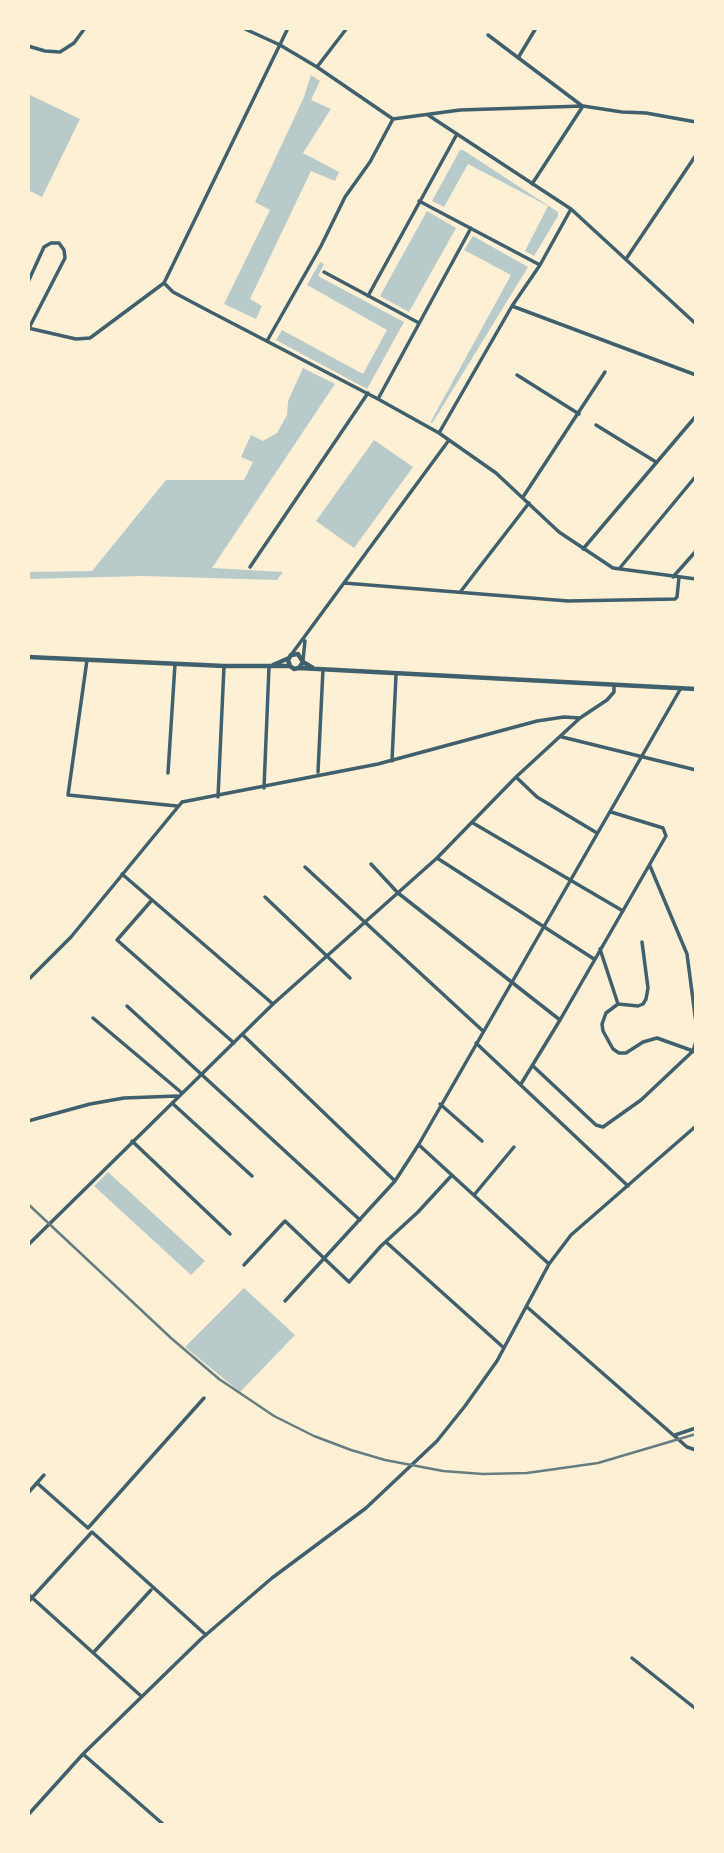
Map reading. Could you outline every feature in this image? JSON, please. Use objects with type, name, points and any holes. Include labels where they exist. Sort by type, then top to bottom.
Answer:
[{"type":"street","points":[[28,46],[53,52],[65,50],[85,28]]},
{"type":"street","points":[[243,28],[280,45],[317,67],[393,119],[460,110],[583,106],[696,122]]},
{"type":"street","points":[[28,282],[44,247],[59,243],[65,258],[29,328],[76,339],[90,338],[164,283],[288,28]]},
{"type":"street","points":[[317,67],[347,28]]},
{"type":"street","points":[[518,58],[536,28]]},
{"type":"street","points":[[488,35],[583,106]]},
{"type":"street","points":[[532,184],[583,106]]},
{"type":"street","points":[[428,115],[571,209],[696,324]]},
{"type":"street","points":[[267,341],[321,246],[345,197],[370,162],[393,119]]},
{"type":"street","points":[[368,296],[457,135]]},
{"type":"street","points":[[625,259],[696,155]]},
{"type":"street","points":[[419,201],[540,265]]},
{"type":"street","points":[[439,433],[571,209]]},
{"type":"street","points":[[378,398],[471,228]]},
{"type":"street","points":[[324,272],[419,323]]},
{"type":"street","points":[[164,283],[173,292],[378,398],[439,433],[496,473],[559,532],[612,568],[696,579]]},
{"type":"street","points":[[513,306],[696,374]]},
{"type":"street","points":[[523,497],[605,372]]},
{"type":"street","points":[[517,375],[579,414]]},
{"type":"street","points":[[250,567],[368,393]]},
{"type":"street","points":[[583,549],[696,416]]},
{"type":"street","points":[[596,425],[656,462]]},
{"type":"street","points":[[290,666],[290,656],[449,440]]},
{"type":"street","points":[[619,569],[696,476]]},
{"type":"street","points":[[461,591],[529,503]]},
{"type":"street","points":[[673,577],[696,551]]},
{"type":"street","points":[[344,583],[568,601],[675,600],[680,577]]},
{"type":"street","points":[[299,668],[303,661],[305,639]]},
{"type":"street","points":[[269,667],[299,654],[303,661],[313,668]]},
{"type":"street","points":[[28,657],[224,666],[290,666],[396,675],[696,689]]},
{"type":"street","points":[[87,660],[68,795],[177,806]]},
{"type":"street","points":[[168,773],[176,664]]},
{"type":"street","points":[[218,797],[224,666]]},
{"type":"street","points":[[264,788],[269,667]]},
{"type":"street","points":[[318,772],[323,669]]},
{"type":"street","points":[[392,761],[396,675]]},
{"type":"street","points":[[28,1245],[273,1004],[437,858],[516,777],[580,718],[607,700],[614,692],[614,685]]},
{"type":"street","points":[[285,1301],[395,1181],[419,1144],[681,688]]},
{"type":"street","points":[[30,978],[71,937],[182,803],[392,761],[515,726],[564,717],[580,718]]},
{"type":"street","points":[[561,737],[696,770]]},
{"type":"street","points":[[516,777],[537,797],[598,833]]},
{"type":"street","points":[[520,1084],[561,1020],[666,836],[663,828],[611,812]]},
{"type":"street","points":[[473,823],[623,911]]},
{"type":"street","points":[[437,858],[594,959]]},
{"type":"street","points":[[371,864],[398,892],[561,1020]]},
{"type":"street","points":[[650,864],[687,954],[696,1023]]},
{"type":"street","points":[[305,867],[483,1031]]},
{"type":"street","points":[[122,874],[273,1004]]},
{"type":"street","points":[[265,897],[350,978]]},
{"type":"street","points":[[152,900],[117,940],[234,1043]]},
{"type":"street","points":[[642,942],[648,988],[646,999],[638,1006],[618,1004],[606,1013],[601,1024],[603,1031],[613,1049],[619,1053],[626,1053],[643,1042],[657,1038],[695,1052]]},
{"type":"street","points":[[600,949],[618,1004]]},
{"type":"street","points":[[127,1006],[360,1220]]},
{"type":"street","points":[[93,1018],[180,1095]]},
{"type":"street","points":[[243,1035],[395,1181]]},
{"type":"street","points":[[533,1066],[596,1125],[603,1127],[641,1100],[695,1052],[696,1041]]},
{"type":"street","points":[[477,1043],[628,1186]]},
{"type":"street","points":[[28,1121],[124,1098],[180,1095]]},
{"type":"street","points":[[172,1102],[252,1176]]},
{"type":"street","points":[[440,1104],[482,1140]]},
{"type":"street","points":[[28,1815],[83,1754],[206,1635],[272,1578],[366,1508],[415,1463],[465,1406],[505,1349],[549,1264],[578,1228],[696,1126]]},
{"type":"street","points":[[132,1141],[230,1234]]},
{"type":"street","points":[[419,1144],[549,1264]]},
{"type":"street","points":[[474,1195],[514,1147]]},
{"type":"street","points":[[244,1265],[285,1221],[349,1282],[452,1175]]},
{"type":"street","points":[[386,1242],[505,1349]]},
{"type":"street","points":[[527,1307],[674,1436],[687,1447],[696,1450]]},
{"type":"street","points":[[28,1602],[30,1596],[204,1398]]},
{"type":"street","points":[[674,1436],[696,1428]]},
{"type":"street","points":[[28,1493],[44,1475]]},
{"type":"street","points":[[37,1483],[206,1635]]},
{"type":"street","points":[[93,1653],[151,1590]]},
{"type":"street","points":[[30,1596],[141,1697]]},
{"type":"street","points":[[632,1658],[696,1709]]},
{"type":"street","points":[[83,1754],[164,1825]]},
{"type":"shaded area","points":[[311,75],[320,81],[311,100],[331,109],[303,153],[339,172],[335,181],[311,171],[250,299],[262,306],[256,319],[224,304],[270,210],[255,202],[304,97]]},
{"type":"shaded area","points":[[28,94],[80,119],[42,197],[28,190]]},
{"type":"shaded area","points":[[460,150],[558,212],[534,256],[525,251],[548,206],[468,164],[444,207],[432,201]]},
{"type":"shaded area","points":[[427,211],[456,228],[409,312],[380,296]]},
{"type":"shaded area","points":[[473,236],[528,267],[430,423],[511,275],[464,250]]},
{"type":"shaded area","points":[[320,262],[324,264],[318,276],[404,322],[367,389],[276,340],[282,330],[363,374],[387,330],[307,285]]},
{"type":"shaded area","points":[[303,368],[335,384],[212,568],[283,572],[277,580],[143,576],[28,579],[28,572],[92,571],[166,480],[244,480],[253,462],[241,457],[251,435],[263,441],[277,433],[287,415],[288,401]]},
{"type":"shaded area","points":[[374,440],[413,467],[354,548],[316,521]]},
{"type":"shaded area","points":[[108,1172],[205,1261],[191,1275],[94,1186]]},
{"type":"shaded area","points":[[244,1288],[295,1335],[240,1392],[185,1347]]},
{"type":"railway","points":[[28,1204],[171,1338],[219,1379],[274,1416],[314,1436],[351,1450],[385,1460],[443,1471],[527,1473],[598,1463],[696,1434]]}]
